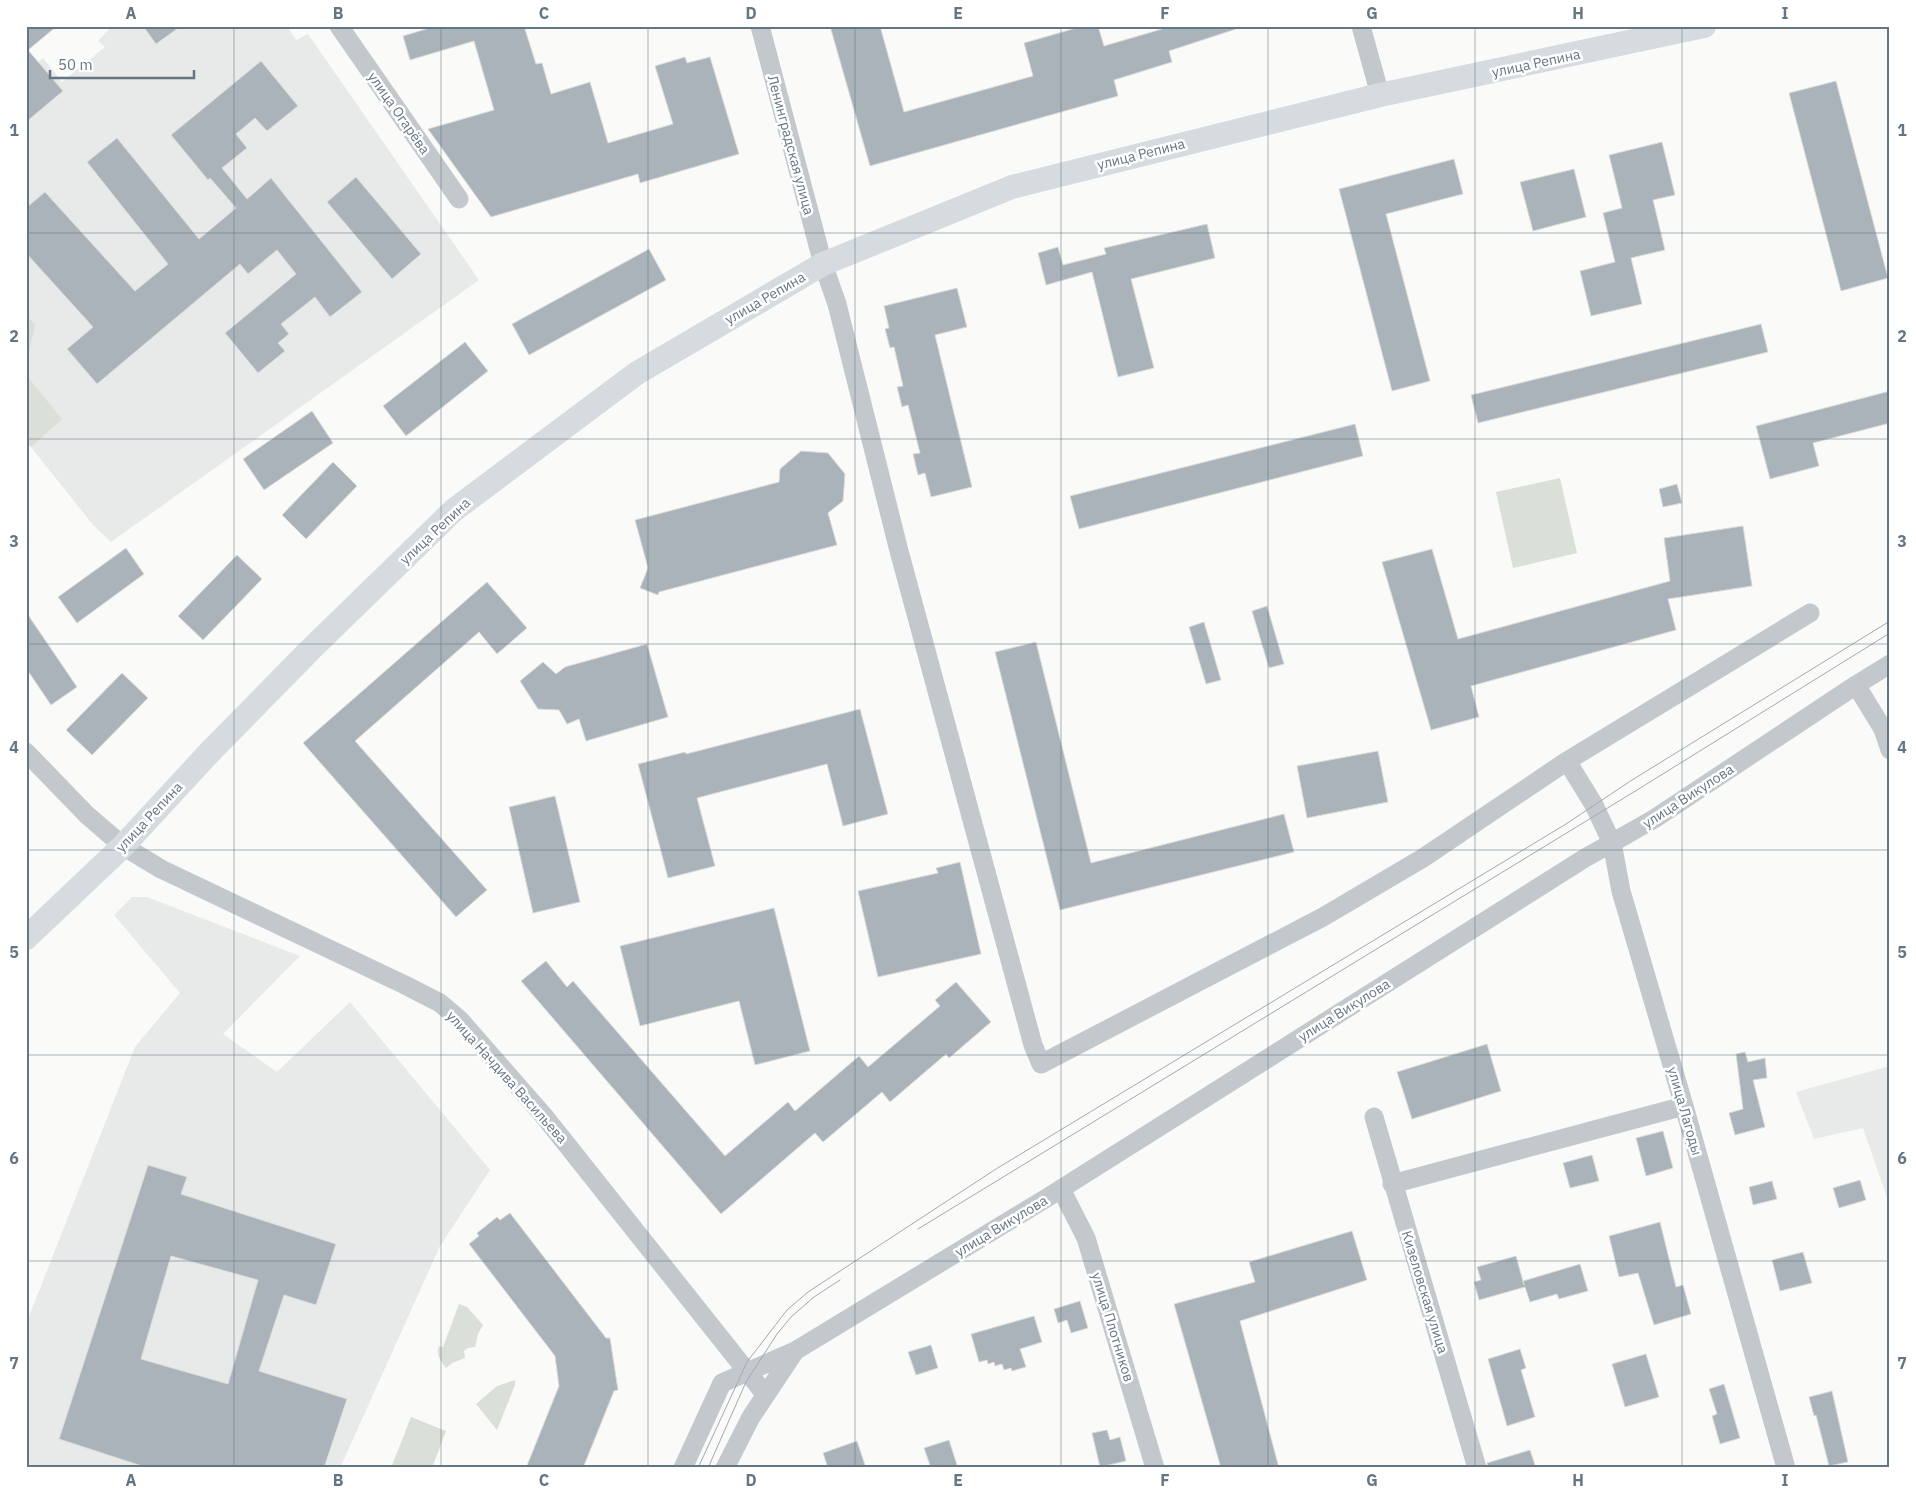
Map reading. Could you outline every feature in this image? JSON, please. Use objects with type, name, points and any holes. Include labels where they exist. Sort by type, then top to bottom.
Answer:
[{"type":"main road","name":"улица Репина","points":[[26,938],[123,846],[221,741],[310,650],[454,510],[637,373],[823,264],[1012,187],[1380,95],[1704,26]]},
{"type":"street","name":"улица Огарёва","points":[[339,26],[459,200]]},
{"type":"street","name":"Ленинградская улица","points":[[760,26],[823,264],[837,304],[899,551],[973,826],[1033,1045],[1042,1064],[1323,917],[1424,858],[1567,761]]},
{"type":"street","points":[[1361,26],[1380,95]]},
{"type":"street","points":[[1567,761],[1810,613]]},
{"type":"street","name":"улица Викулова","points":[[683,1468],[722,1383],[794,1350],[1061,1190],[1552,879],[1654,819],[1890,664]]},
{"type":"street","points":[[1856,685],[1883,728],[1890,750]]},
{"type":"street","name":"улица Начдива Васильева","points":[[26,752],[86,815],[123,846],[161,869],[417,990],[440,1003],[460,1020],[544,1116],[765,1394]]},
{"type":"street","name":"улица Лагоды","points":[[1567,761],[1594,805],[1612,844],[1621,891],[1786,1468]]},
{"type":"street","points":[[1392,1184],[1684,1106]]},
{"type":"street","name":"Кизеловская улица","points":[[1374,1116],[1392,1184],[1477,1468]]},
{"type":"street","name":"улица Плотников","points":[[1061,1190],[1086,1238],[1155,1468]]},
{"type":"street","name":"улица Викулова","points":[[725,1468],[738,1440],[794,1350]]},
{"type":"shaded area","points":[[112,26],[287,26],[296,40],[308,34],[479,280],[111,542],[94,526],[26,441],[26,72],[43,58],[62,82],[105,47],[98,41]]},
{"type":"shaded area","points":[[26,315],[35,325],[26,366]]},
{"type":"shaded area","points":[[26,375],[62,419],[31,447],[26,441]]},
{"type":"shaded area","points":[[1560,478],[1577,553],[1513,568],[1496,492]]},
{"type":"shaded area","points":[[132,897],[147,897],[300,956],[223,1034],[277,1072],[350,1002],[490,1170],[440,1246],[340,1468],[26,1468],[26,1324],[135,1047],[180,993],[114,915]]},
{"type":"shaded area","points":[[1890,1066],[1890,1206],[1863,1128],[1814,1139],[1796,1092]]},
{"type":"shaded area","points":[[459,1304],[467,1307],[483,1325],[478,1334],[475,1347],[468,1348],[464,1351],[465,1358],[452,1363],[446,1368],[439,1357],[438,1349],[439,1346],[443,1347]]},
{"type":"shaded area","points":[[515,1380],[515,1385],[497,1430],[476,1404],[497,1386]]},
{"type":"shaded area","points":[[411,1417],[446,1431],[432,1468],[391,1468]]},
{"type":"building","points":[[26,26],[57,26],[28,50],[63,91],[26,122]]},
{"type":"building","points":[[143,26],[181,26],[156,44]]},
{"type":"building","points":[[436,26],[524,26],[536,64],[542,63],[551,94],[590,82],[608,143],[673,124],[655,66],[685,57],[687,63],[710,57],[739,154],[640,183],[638,174],[491,217],[428,129],[494,110],[474,41],[410,60],[403,36]]},
{"type":"building","points":[[830,26],[880,26],[904,112],[1033,76],[1024,43],[1083,26],[1098,26],[1104,46],[1162,29],[1161,26],[1235,26],[1236,29],[1169,51],[1172,62],[1114,80],[1118,96],[870,166]]},
{"type":"building","points":[[261,61],[298,106],[267,131],[255,118],[236,134],[247,148],[222,168],[247,199],[271,178],[362,292],[330,317],[315,297],[281,324],[289,334],[278,343],[285,351],[258,373],[225,333],[296,274],[277,250],[248,274],[240,264],[97,384],[67,349],[93,327],[26,253],[26,208],[45,192],[135,291],[168,264],[87,162],[117,138],[199,239],[236,208],[210,178],[208,180],[171,135]]},
{"type":"building","points":[[1836,81],[1888,278],[1841,291],[1789,93]]},
{"type":"building","points":[[1662,142],[1675,195],[1653,200],[1665,250],[1631,258],[1642,304],[1591,316],[1580,271],[1615,262],[1603,213],[1622,208],[1609,155]]},
{"type":"building","points":[[1454,159],[1463,194],[1386,214],[1430,381],[1392,391],[1339,189]]},
{"type":"building","points":[[1574,169],[1586,217],[1533,231],[1520,182]]},
{"type":"building","points":[[356,177],[421,254],[392,279],[327,202]]},
{"type":"building","points":[[1207,224],[1215,258],[1131,279],[1154,368],[1118,377],[1092,272],[1046,285],[1038,253],[1058,247],[1063,265],[1106,254],[1104,248]]},
{"type":"building","points":[[649,249],[666,280],[529,355],[512,324]]},
{"type":"building","points":[[957,288],[967,327],[935,335],[972,487],[931,497],[925,473],[918,475],[913,454],[920,453],[908,405],[902,407],[897,387],[903,386],[894,347],[890,348],[885,329],[889,328],[884,306]]},
{"type":"building","points":[[1761,324],[1768,352],[1478,423],[1471,395]]},
{"type":"building","points":[[465,342],[488,371],[406,436],[383,406]]},
{"type":"building","points":[[1890,391],[1890,423],[1813,443],[1819,466],[1770,479],[1756,426]]},
{"type":"building","points":[[312,411],[333,443],[264,490],[243,459]]},
{"type":"building","points":[[1355,424],[1363,456],[1079,529],[1070,496]]},
{"type":"building","points":[[801,451],[828,453],[845,474],[843,501],[828,513],[837,545],[659,592],[658,595],[640,588],[648,568],[635,520],[779,482],[780,469]]},
{"type":"building","points":[[333,462],[357,486],[306,539],[282,515]]},
{"type":"building","points":[[1677,484],[1682,503],[1663,507],[1659,489]]},
{"type":"building","points":[[1743,526],[1752,586],[1668,599],[1676,630],[1471,686],[1479,717],[1431,730],[1382,562],[1432,549],[1458,639],[1670,581],[1664,538]]},
{"type":"building","points":[[126,548],[144,574],[77,623],[58,597]]},
{"type":"building","points":[[237,555],[262,579],[203,640],[178,616]]},
{"type":"building","points":[[487,582],[527,628],[497,654],[479,632],[355,741],[487,890],[456,917],[303,743]]},
{"type":"building","points":[[1267,606],[1284,664],[1269,668],[1252,611]]},
{"type":"building","points":[[26,612],[77,687],[51,705],[26,668]]},
{"type":"building","points":[[1204,622],[1221,680],[1206,684],[1189,627]]},
{"type":"building","points":[[1036,642],[1091,863],[1284,814],[1294,852],[1060,910],[995,652]]},
{"type":"building","points":[[647,644],[668,717],[586,741],[579,719],[567,724],[559,710],[538,709],[520,681],[543,662],[556,674],[565,667]]},
{"type":"building","points":[[122,673],[148,698],[92,755],[66,730]]},
{"type":"building","points":[[860,709],[888,814],[843,826],[827,764],[697,798],[715,866],[668,878],[638,764],[685,752],[686,754]]},
{"type":"building","points":[[1378,751],[1388,802],[1307,818],[1297,766]]},
{"type":"building","points":[[555,796],[580,902],[533,913],[509,807]]},
{"type":"building","points":[[960,862],[981,954],[878,977],[858,891],[938,873],[936,868]]},
{"type":"building","points":[[774,908],[810,1051],[755,1065],[739,1001],[640,1026],[620,946]]},
{"type":"building","points":[[546,961],[567,987],[573,981],[725,1156],[788,1102],[795,1111],[859,1056],[868,1067],[940,1006],[935,1000],[956,982],[991,1022],[949,1058],[946,1054],[890,1102],[882,1092],[823,1142],[815,1133],[721,1214],[521,981]]},
{"type":"building","points":[[1487,1044],[1501,1091],[1412,1119],[1397,1072]]},
{"type":"building","points":[[1745,1052],[1748,1062],[1765,1058],[1767,1078],[1753,1080],[1765,1127],[1735,1135],[1729,1113],[1743,1109],[1736,1054]]},
{"type":"building","points":[[1663,1131],[1673,1168],[1646,1176],[1636,1138]]},
{"type":"building","points":[[1592,1155],[1599,1181],[1570,1188],[1563,1163]]},
{"type":"building","points":[[148,1165],[187,1177],[181,1194],[336,1244],[316,1305],[284,1295],[259,1371],[347,1399],[324,1468],[148,1468],[59,1439]],"holes":[[[171,1256],[258,1280],[228,1384],[141,1359]]]},
{"type":"building","points":[[1860,1180],[1866,1200],[1839,1208],[1833,1188]]},
{"type":"building","points":[[1772,1181],[1777,1199],[1753,1205],[1749,1187]]},
{"type":"building","points":[[510,1213],[606,1338],[610,1338],[618,1390],[614,1391],[583,1468],[526,1468],[559,1386],[555,1356],[469,1244],[479,1236],[477,1233],[497,1217],[500,1220]]},
{"type":"building","points":[[1660,1222],[1676,1287],[1683,1285],[1691,1314],[1654,1325],[1638,1273],[1619,1277],[1609,1236]]},
{"type":"building","points":[[1352,1231],[1367,1280],[1240,1321],[1279,1468],[1221,1468],[1174,1304],[1255,1282],[1249,1262]]},
{"type":"building","points":[[1803,1252],[1812,1283],[1780,1291],[1772,1260]]},
{"type":"building","points":[[1516,1256],[1524,1285],[1523,1281],[1580,1264],[1588,1291],[1559,1299],[1557,1294],[1530,1302],[1525,1287],[1479,1300],[1474,1282],[1481,1280],[1477,1267]]},
{"type":"building","points":[[1080,1301],[1088,1328],[1071,1333],[1067,1320],[1058,1323],[1054,1309]]},
{"type":"building","points":[[1034,1316],[1042,1342],[1020,1349],[1026,1367],[1012,1371],[1011,1368],[1004,1370],[1002,1364],[995,1366],[994,1362],[988,1364],[987,1360],[979,1362],[971,1334]]},
{"type":"building","points":[[931,1345],[938,1368],[916,1375],[908,1352]]},
{"type":"building","points":[[1520,1349],[1526,1368],[1521,1370],[1535,1417],[1507,1426],[1488,1359]]},
{"type":"building","points":[[1646,1354],[1659,1397],[1625,1407],[1612,1364]]},
{"type":"building","points":[[1724,1384],[1740,1438],[1720,1444],[1712,1416],[1717,1414],[1709,1389]]},
{"type":"building","points":[[1832,1391],[1848,1462],[1829,1466],[1816,1415],[1814,1416],[1809,1397]]},
{"type":"building","points":[[1107,1430],[1110,1440],[1120,1437],[1126,1461],[1100,1467],[1092,1433]]},
{"type":"building","points":[[949,1440],[957,1465],[947,1468],[931,1468],[924,1448]]},
{"type":"building","points":[[857,1441],[866,1468],[828,1468],[823,1453]]},
{"type":"building","points":[[1530,1450],[1536,1468],[1488,1468],[1487,1463]]},
{"type":"tram line","points":[[698,1468],[747,1362],[787,1310],[808,1292],[996,1169],[1566,824],[1632,780],[1890,621]]},
{"type":"tram line","points":[[918,1229],[1637,790],[1890,633]]},
{"type":"tram line","points":[[708,1468],[746,1382],[777,1334],[791,1317],[814,1297],[840,1280]]}]
